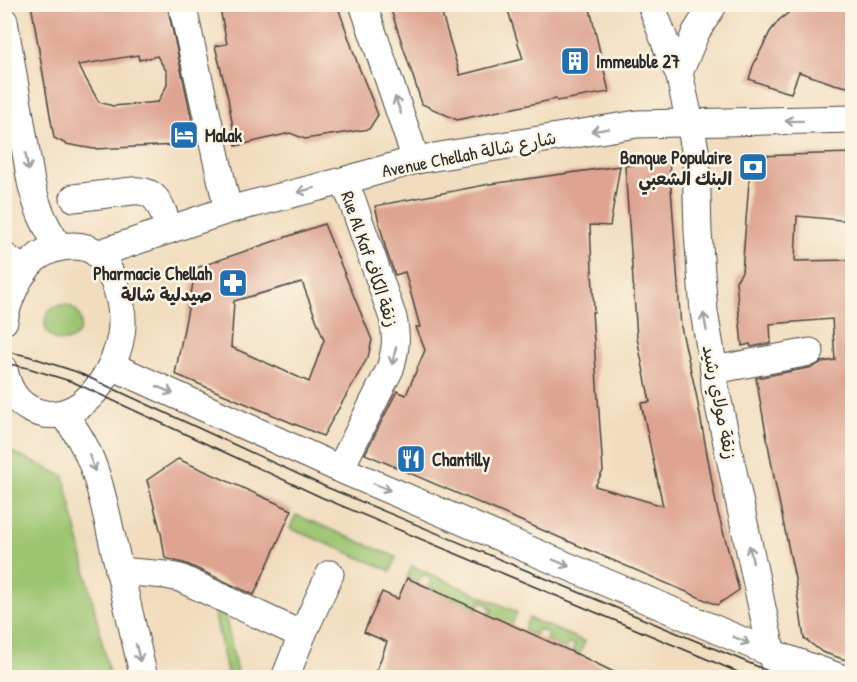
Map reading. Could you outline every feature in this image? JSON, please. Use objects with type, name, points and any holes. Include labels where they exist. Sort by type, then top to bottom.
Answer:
[{"type":"street","points":[[182,4],[228,210]]},
{"type":"street","points":[[363,4],[416,160]]},
{"type":"street","name":"زنقة مولاي رشيد","points":[[651,4],[679,73],[696,155],[698,233],[704,312],[715,387],[774,665]]},
{"type":"street","points":[[679,73],[696,32],[714,4]]},
{"type":"street","points":[[4,21],[31,182],[46,227],[59,247]]},
{"type":"street","name":"Avenue Chellah شارع شالة","points":[[97,254],[228,210],[416,160],[637,124],[852,119]]},
{"type":"street","name":"Rue Al Kaf زنقة الكاف","points":[[340,470],[390,369],[397,336],[393,318],[352,200],[343,181]]},
{"type":"street","points":[[74,198],[132,191],[146,192],[153,196],[162,207],[169,230]]},
{"type":"street","points":[[4,321],[10,300],[15,264],[34,260],[59,247],[72,246],[97,254],[108,267],[120,299],[122,316],[122,333],[112,366],[101,384],[80,406],[62,414],[37,413],[16,399],[9,388],[4,369]]},
{"type":"street","points":[[714,370],[810,352]]},
{"type":"street","points":[[112,366],[774,665],[841,678]]},
{"type":"street","points":[[62,414],[74,427],[91,457],[144,678]]},
{"type":"street","points":[[119,571],[180,578],[302,635]]},
{"type":"street","points":[[285,678],[330,574]]},
{"type":"green space","points":[[63,305],[76,310],[81,323],[76,336],[63,341],[50,336],[45,323],[50,310]]},
{"type":"green space","points":[[5,449],[64,476],[110,677],[5,677]]},
{"type":"green space","points":[[296,515],[396,557],[391,571],[290,528]]},
{"type":"green space","points":[[412,566],[517,612],[507,636],[488,614],[493,609],[490,606],[481,601],[477,609],[428,587],[432,579],[422,575],[418,583],[407,578]]},
{"type":"green space","points":[[223,604],[238,677],[228,677],[213,606]]},
{"type":"green space","points":[[529,618],[585,642],[579,655],[572,652],[575,645],[569,643],[566,650],[546,640],[548,633],[538,629],[535,635],[524,630]]},
{"type":"building","points":[[31,4],[167,4],[197,144],[94,149],[66,144],[54,138]],"holes":[[[138,55],[139,60],[157,56],[167,72],[167,85],[158,102],[113,106],[99,102],[78,65]]]},
{"type":"building","points":[[219,4],[337,4],[378,115],[369,129],[305,139],[290,133],[236,146],[228,98],[215,46],[227,44]]},
{"type":"building","points":[[389,4],[439,4],[460,75],[523,59],[506,4],[589,4],[609,92],[557,101],[556,99],[457,120],[422,104]]},
{"type":"building","points":[[800,4],[852,4],[852,88],[799,72],[791,93],[749,79],[770,32],[779,20]]},
{"type":"building","points":[[852,153],[852,221],[797,216],[795,261],[852,260],[852,662],[822,652],[804,638],[795,579],[756,378],[813,367],[822,362],[835,360],[832,319],[770,324],[771,343],[751,347],[750,344],[742,346],[736,281],[742,272],[751,156]]},
{"type":"building","points":[[669,160],[681,327],[696,393],[717,509],[739,590],[717,605],[365,454],[397,391],[406,395],[425,350],[416,327],[420,327],[405,272],[395,275],[375,206],[490,184],[620,166],[610,226],[590,225],[594,312],[592,312],[603,471],[595,486],[663,506],[641,403],[650,402],[637,338],[625,166]]},
{"type":"building","points":[[324,224],[372,340],[368,357],[323,436],[175,374],[196,268]],"holes":[[[302,282],[324,340],[309,382],[231,347],[234,301]]]},
{"type":"building","points":[[178,459],[292,510],[254,595],[187,564],[165,558],[147,480]]},
{"type":"building","points":[[407,578],[626,678],[374,678],[387,642],[364,632],[382,592],[398,599]]},
{"type":"tram line","points":[[4,351],[28,356],[77,372],[326,487],[785,678]]},
{"type":"tram line","points":[[4,363],[73,382],[323,498],[752,678]]},
{"type":"place","name":"Immeuble 27","points":[[575,61]]},
{"type":"place","name":"Malak","points":[[184,135]]},
{"type":"place","name":"Banque Populaire البنك الشعبي","points":[[753,167]]},
{"type":"place","name":"Pharmacie Chellah صيدلية شالة","points":[[233,283]]},
{"type":"place","name":"Chantilly","points":[[411,459]]}]
